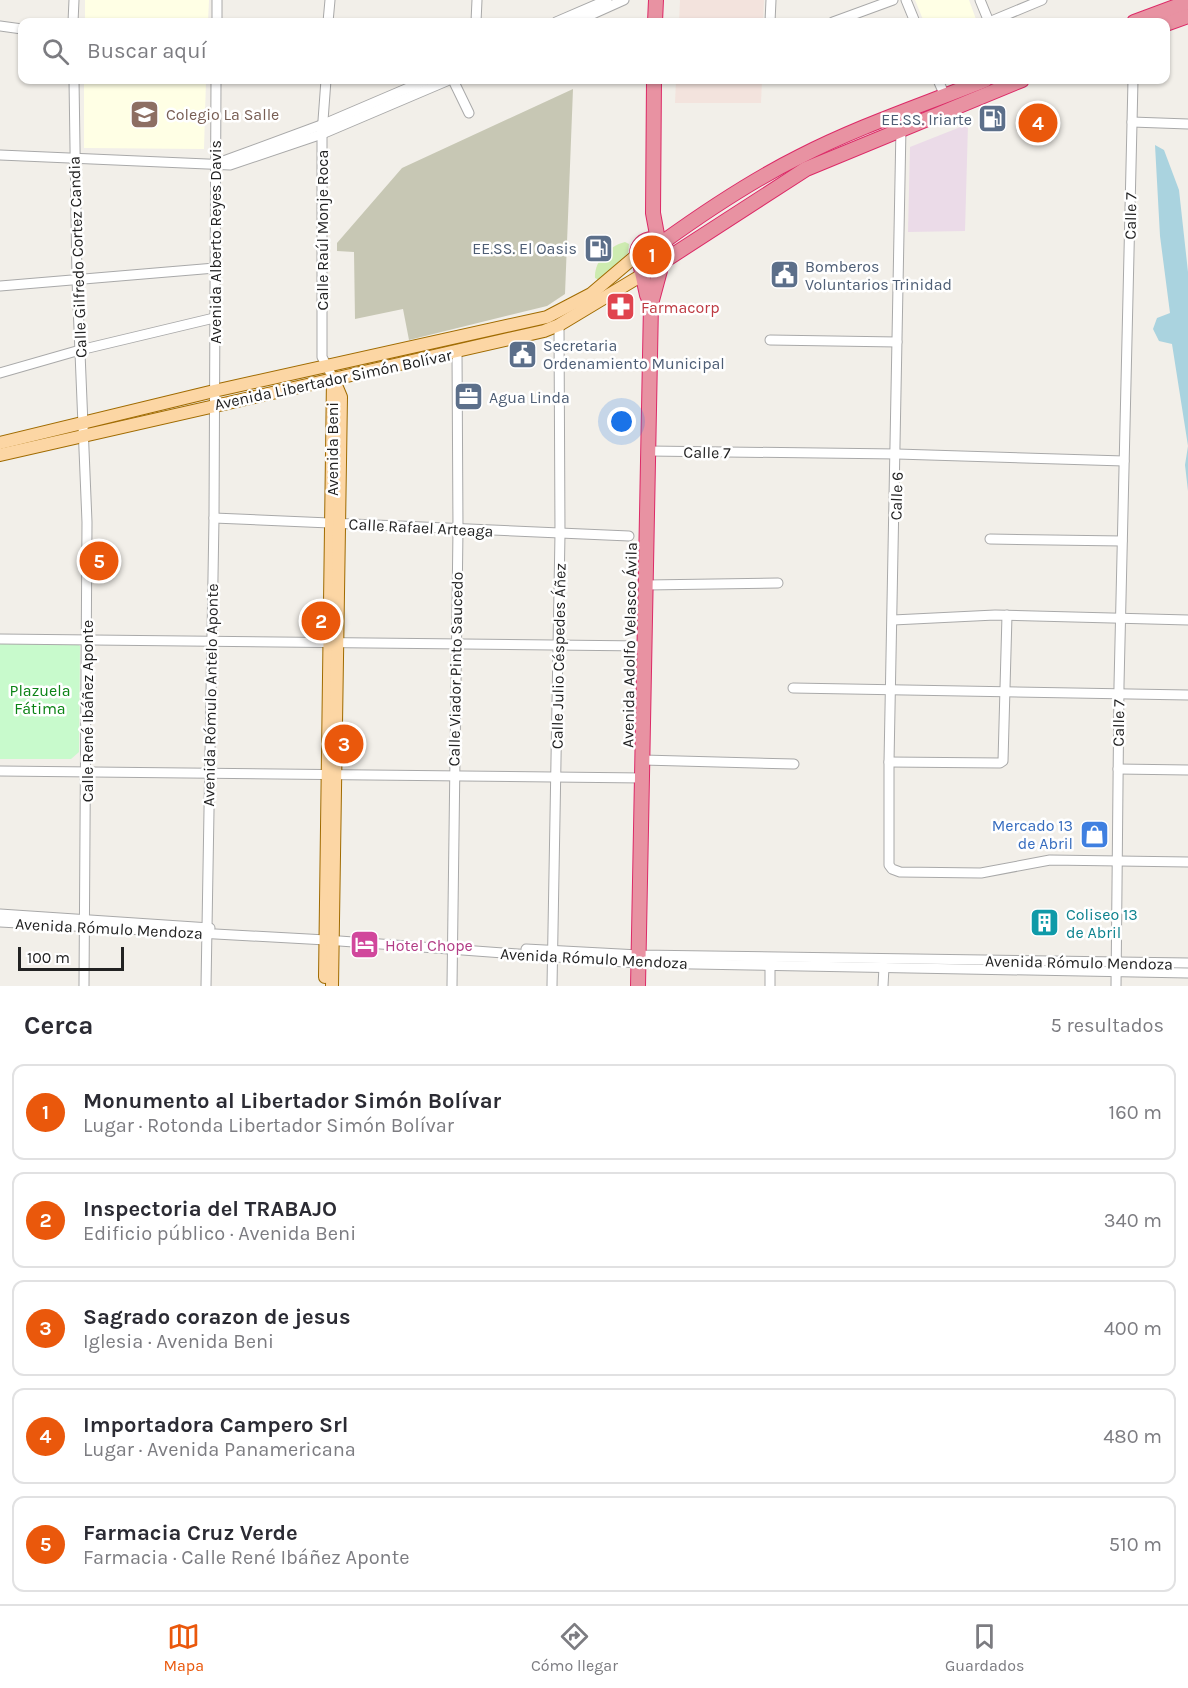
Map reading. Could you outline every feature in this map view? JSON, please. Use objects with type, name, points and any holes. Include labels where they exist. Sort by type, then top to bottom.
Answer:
[{"type":"highway","points":[[655,18],[656,0]]},
{"type":"highway","points":[[1145,18],[1188,2]]},
{"type":"highway","points":[[1170,23],[1188,16]]},
{"type":"highway","points":[[650,265],[668,250],[656,240],[653,213],[654,84]]},
{"type":"highway","points":[[650,265],[640,245],[686,225],[761,177],[841,136],[976,84]]},
{"type":"highway","points":[[650,265],[806,169],[1012,84]]},
{"type":"highway","points":[[653,213],[664,224],[686,225]]},
{"type":"highway","name":"Avenida Adolfo Velasco Ávila","points":[[638,986],[647,585],[650,265]]},
{"type":"highway","name":"Avenida Adolfo Velasco Ávila","points":[[650,265],[651,304]]},
{"type":"main road","name":"Avenida Libertador Simón Bolívar","points":[[214,398],[333,378],[457,352],[559,325],[650,265]]},
{"type":"main road","name":"Avenida Libertador Simón Bolívar","points":[[0,455],[83,430],[214,398],[325,366],[547,317],[650,265]]},
{"type":"main road","name":"Avenida Beni","points":[[332,986],[336,523],[341,397],[333,378]]},
{"type":"main road","name":"Avenida Libertador Simón Bolívar","points":[[0,443],[83,430]]},
{"type":"main road","name":"Avenida Beni","points":[[324,986],[331,938]]},
{"type":"street","points":[[73,18],[74,0]]},
{"type":"street","points":[[217,0],[217,18]]},
{"type":"street","points":[[328,18],[330,0]]},
{"type":"street","points":[[476,18],[477,0]]},
{"type":"street","points":[[565,18],[607,0]]},
{"type":"street","points":[[584,18],[624,0]]},
{"type":"street","points":[[770,18],[771,0]]},
{"type":"street","points":[[844,18],[893,0]]},
{"type":"street","points":[[906,0],[913,18]]},
{"type":"street","points":[[980,0],[987,18]]},
{"type":"street","points":[[999,18],[1042,0]]},
{"type":"street","points":[[0,27],[18,29]]},
{"type":"street","name":"Calle Gilfredo Cortez Candia","points":[[74,84],[77,280],[83,430]]},
{"type":"street","name":"Avenida Alberto Reyes Davis","points":[[214,398],[216,84]]},
{"type":"street","name":"Calle Raúl Monje Roca","points":[[326,84],[323,129],[322,357],[333,378]]},
{"type":"street","points":[[323,129],[419,84]]},
{"type":"street","points":[[0,155],[74,156],[216,164],[323,129],[441,84]]},
{"type":"street","points":[[453,84],[469,113]]},
{"type":"street","points":[[940,84],[945,96]]},
{"type":"street","name":"Calle 7","points":[[1116,986],[1120,617],[1133,84]]},
{"type":"street","points":[[1132,122],[1188,124]]},
{"type":"street","name":"Calle 6","points":[[902,128],[889,762],[889,865],[900,872],[981,873],[1050,860],[1117,861]]},
{"type":"street","points":[[0,286],[215,268]]},
{"type":"street","points":[[0,373],[80,350],[214,318]]},
{"type":"street","name":"Calle Julio Céspedes Áñez","points":[[552,986],[560,534],[559,325]]},
{"type":"street","points":[[770,340],[897,342]]},
{"type":"street","name":"Calle Viador Pinto Saucedo","points":[[452,986],[458,530],[457,352]]},
{"type":"street","name":"Avenida Rómulo Antelo Aponte","points":[[206,986],[214,398]]},
{"type":"street","name":"Calle René Ibáñez Aponte","points":[[83,430],[87,522],[84,986]]},
{"type":"street","name":"Calle 7","points":[[649,451],[1124,460]]},
{"type":"street","name":"Calle Rafael Arteaga","points":[[214,518],[629,536]]},
{"type":"street","points":[[990,539],[1122,541]]},
{"type":"street","points":[[647,585],[778,583]]},
{"type":"street","points":[[892,620],[1007,615],[1188,620]]},
{"type":"street","points":[[889,762],[1000,763],[1004,755],[1007,615]]},
{"type":"street","points":[[0,639],[455,642],[644,646]]},
{"type":"street","points":[[793,688],[1188,695]]},
{"type":"street","points":[[643,760],[794,764]]},
{"type":"street","points":[[1118,769],[1188,770]]},
{"type":"street","points":[[0,771],[643,778]]},
{"type":"street","points":[[1117,861],[1188,862]]},
{"type":"street","name":"Avenida Rómulo Mendoza","points":[[0,914],[86,923],[639,959],[1116,967],[1188,973]]},
{"type":"street","name":"Avenida Rómulo Mendoza","points":[[0,922],[86,923]]},
{"type":"street","points":[[770,960],[770,986]]},
{"type":"street","name":"Avenida Rómulo Mendoza","points":[[770,960],[884,967],[1116,967],[1188,963]]},
{"type":"street","points":[[883,986],[884,967]]},
{"type":"shaded area","points":[[85,0],[209,0],[208,18],[85,18]]},
{"type":"shaded area","points":[[680,0],[764,0],[763,18],[679,18]]},
{"type":"shaded area","points":[[915,0],[969,0],[976,18],[922,18]]},
{"type":"shaded area","name":"Colegio La Salle","points":[[84,84],[206,84],[204,149],[84,148]]},
{"type":"shaded area","points":[[676,84],[762,84],[761,103],[675,103]]},
{"type":"shaded area","points":[[573,89],[565,294],[547,306],[409,340],[403,309],[355,319],[354,252],[337,251],[337,243],[402,168]]},
{"type":"shaded area","points":[[968,124],[965,231],[908,232],[910,147]]},
{"type":"green space","points":[[625,242],[629,244],[628,253],[599,280],[595,278],[597,266],[604,255],[613,247]]},
{"type":"green space","name":"Plazuela Fátima","points":[[0,642],[75,642],[80,646],[79,752],[71,759],[0,759]]},
{"type":"water","points":[[1155,145],[1164,150],[1179,190],[1188,272],[1188,446],[1172,344],[1159,341],[1153,329],[1157,318],[1170,313],[1160,236]]},
{"type":"water","points":[[1188,446],[1188,491],[1185,465]]},
{"type":"place","name":"Colegio La Salle","points":[[145,114]]},
{"type":"place","name":"EE.SS. Iriarte","points":[[993,119]]},
{"type":"place","name":"Importadora Campero Srl","points":[[1038,123]]},
{"type":"place","name":"EE.SS. El Oasis","points":[[598,248]]},
{"type":"place","name":"Monumento al Libertador Simón Bolívar","points":[[652,255]]},
{"type":"place","name":"Bomberos Voluntarios Trinidad","points":[[784,275]]},
{"type":"place","name":"Farmacorp","points":[[620,307]]},
{"type":"place","name":"Secretaria Ordenamiento Municipal","points":[[522,354]]},
{"type":"place","name":"Agua Linda","points":[[468,397]]},
{"type":"place","name":"Farmacia Cruz Verde","points":[[99,561]]},
{"type":"place","name":"Inspectoria del TRABAJO","points":[[321,621]]},
{"type":"place","name":"Sagrado corazon de jesus","points":[[344,744]]},
{"type":"place","name":"Mercado 13 de Abril","points":[[1094,834]]},
{"type":"place","name":"Coliseo 13 de Abril","points":[[1045,923]]},
{"type":"place","name":"Hotel Chope","points":[[364,945]]}]
